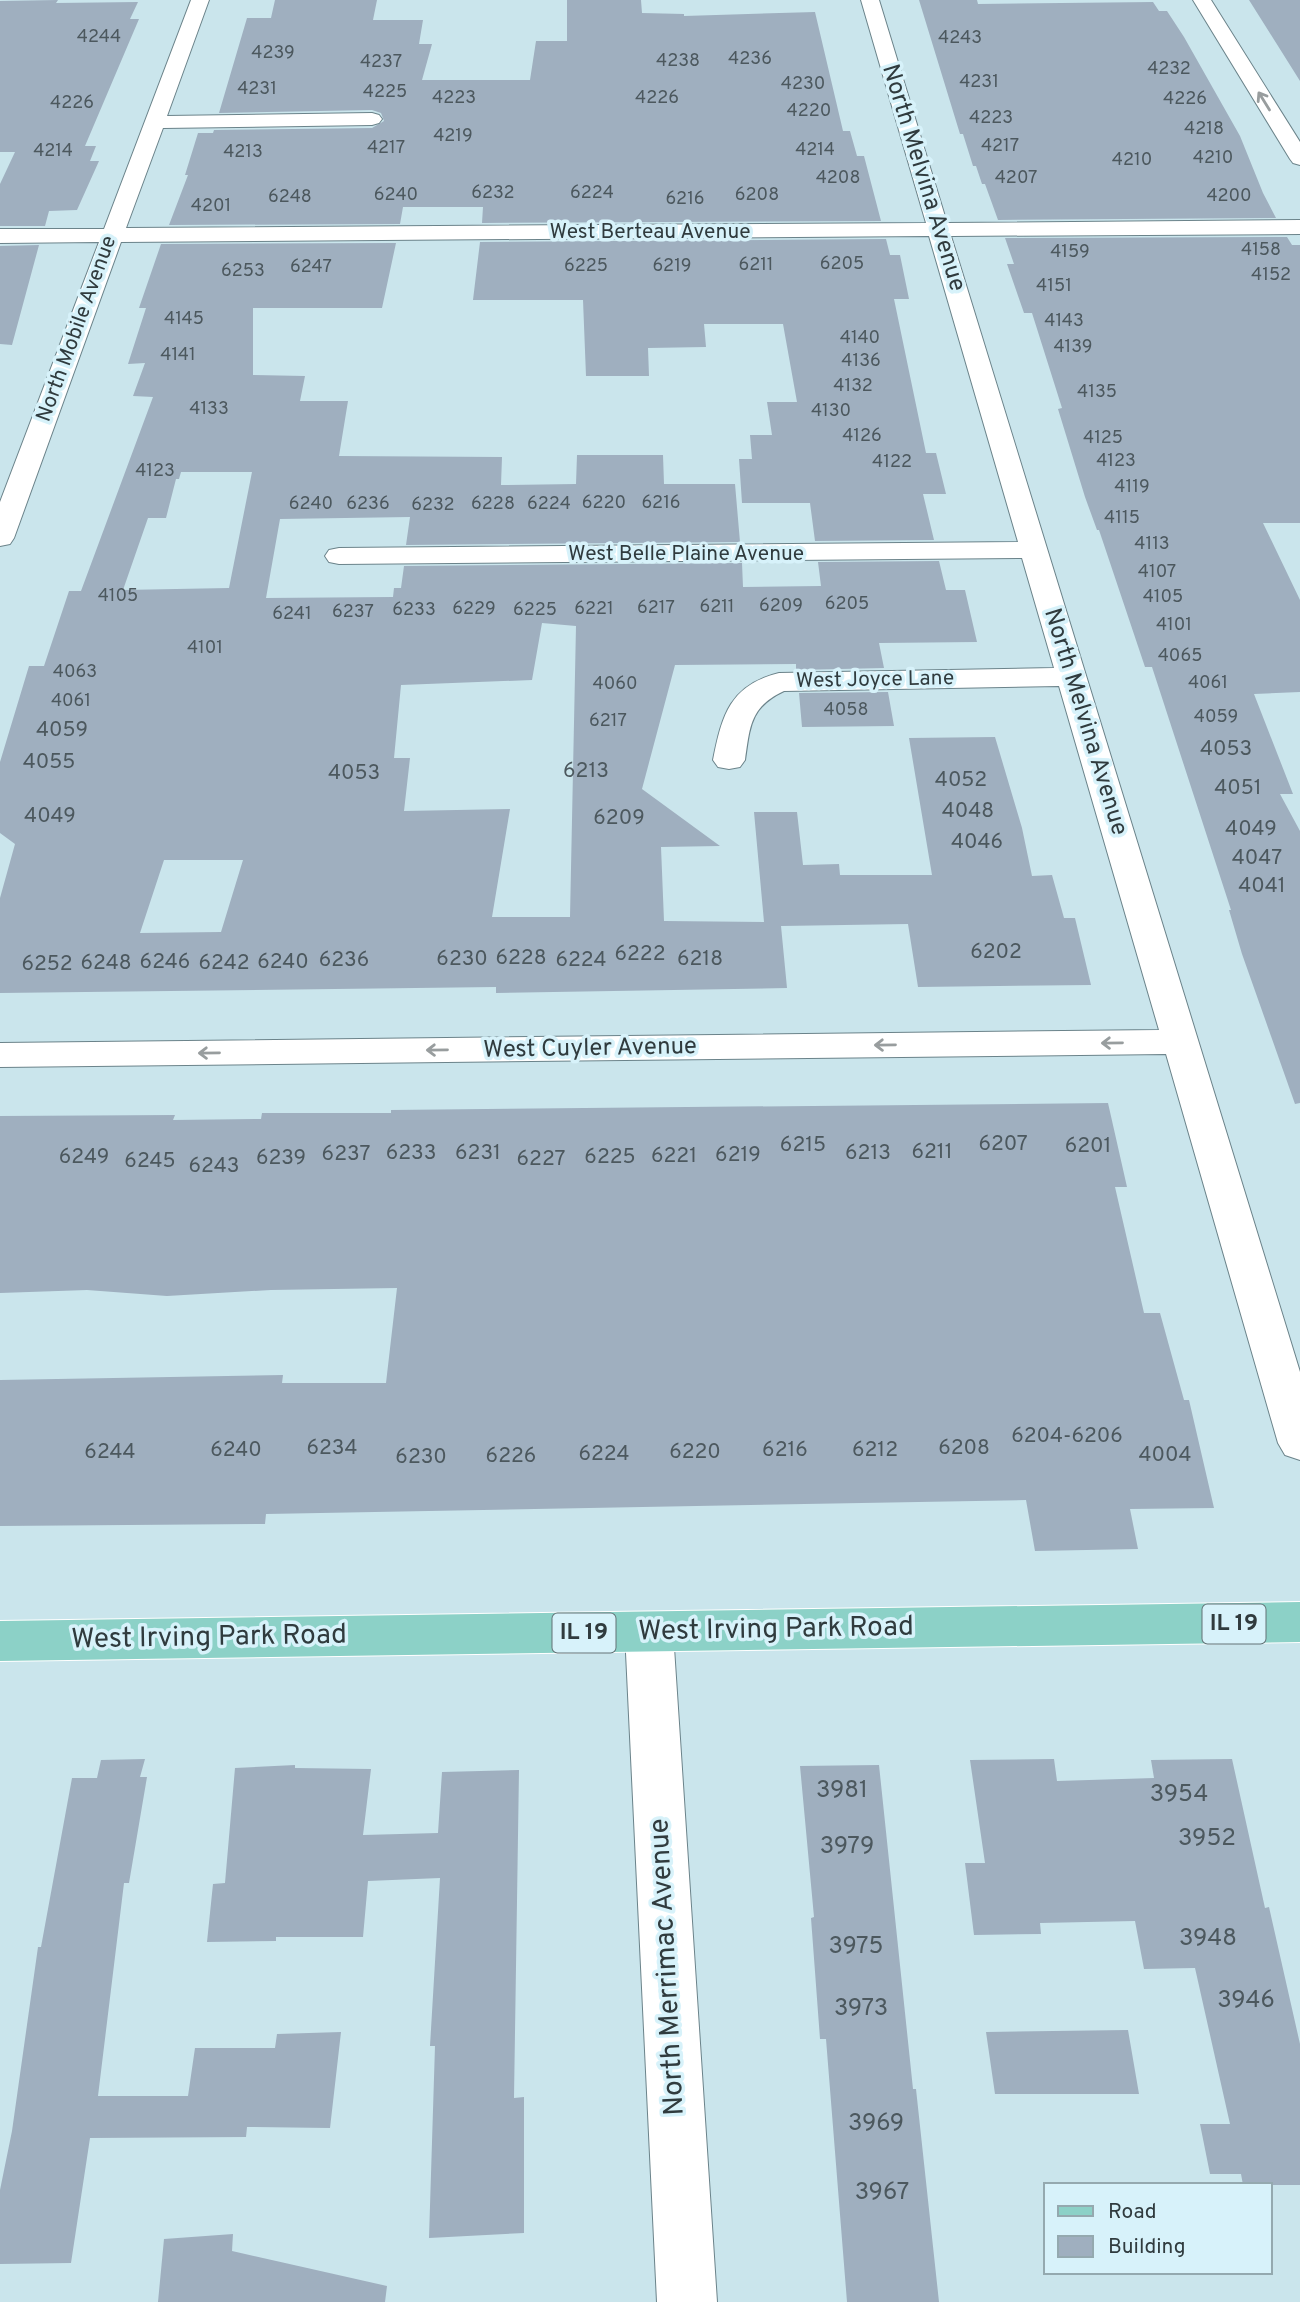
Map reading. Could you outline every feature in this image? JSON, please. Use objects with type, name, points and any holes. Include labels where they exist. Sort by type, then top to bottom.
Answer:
[{"type":"main road","name":"West Irving Park Road","points":[[0,1641],[1300,1622]]},
{"type":"street","name":"North Mobile Avenue","points":[[0,538],[200,0]]},
{"type":"street","name":"North Melvina Avenue","points":[[870,0],[1300,1443]]},
{"type":"street","points":[[1202,0],[1300,159]]},
{"type":"street","points":[[156,121],[372,119]]},
{"type":"street","name":"West Berteau Avenue","points":[[0,236],[1300,227]]},
{"type":"street","name":"West Belle Plaine Avenue","points":[[339,556],[1034,550]]},
{"type":"street","name":"West Joyce Lane","points":[[729,760],[735,726],[743,705],[751,694],[779,682],[1071,677]]},
{"type":"street","name":"West Cuyler Avenue","points":[[0,1055],[1180,1042]]},
{"type":"street","name":"North Merrimac Avenue","points":[[649,1632],[687,2302]]},
{"type":"building","points":[[58,0],[56,3],[138,2],[130,19],[139,19],[85,146],[96,146],[90,161],[99,161],[77,210],[49,211],[45,226],[0,226],[0,184],[15,152],[0,152],[0,1]]},
{"type":"building","points":[[275,0],[377,0],[373,20],[423,20],[419,44],[432,44],[422,80],[530,80],[536,41],[567,41],[567,0],[641,0],[642,13],[684,16],[815,12],[843,131],[850,131],[857,156],[864,156],[881,221],[482,223],[483,207],[403,207],[400,224],[169,225],[188,175],[185,175],[198,133],[213,133],[214,130],[372,128],[384,121],[381,113],[372,110],[219,113],[247,18],[271,18]]},
{"type":"building","points":[[919,0],[977,0],[978,4],[1153,2],[1159,11],[1167,11],[1184,37],[1240,136],[1276,218],[998,220],[985,184],[982,184],[976,166],[973,166],[963,134],[960,134]]},
{"type":"building","points":[[1249,0],[1300,0],[1300,81]]},
{"type":"building","points":[[1287,237],[1292,245],[1300,245],[1300,523],[1263,523],[1300,600],[1300,692],[1254,694],[1293,794],[1280,794],[1300,831],[1300,1103],[1295,1104],[1242,954],[1231,910],[1152,667],[1145,667],[1099,530],[1085,497],[1058,409],[1062,408],[1032,313],[1024,313],[1007,264],[1014,264],[1005,238]]},
{"type":"building","points":[[886,239],[890,255],[900,255],[909,299],[894,299],[926,453],[936,453],[946,494],[923,494],[934,540],[815,541],[810,503],[742,503],[739,459],[752,459],[750,435],[772,435],[767,402],[797,402],[783,324],[704,324],[706,347],[648,348],[649,376],[586,376],[583,300],[473,300],[480,242]]},
{"type":"building","points":[[396,243],[382,308],[253,308],[253,375],[305,376],[300,401],[348,401],[339,456],[502,457],[501,485],[576,484],[577,455],[663,455],[664,484],[735,484],[740,542],[406,545],[410,517],[280,519],[266,598],[393,597],[394,588],[401,588],[404,566],[742,563],[743,587],[821,586],[818,562],[939,561],[946,590],[965,590],[977,642],[879,643],[884,668],[796,670],[796,664],[675,665],[642,789],[720,846],[661,847],[664,921],[764,922],[754,812],[797,812],[803,865],[839,864],[840,875],[932,875],[909,738],[995,737],[1022,828],[1032,876],[1052,875],[1064,918],[1075,918],[1091,985],[918,987],[908,924],[781,926],[787,988],[496,993],[496,987],[0,993],[0,898],[15,844],[0,833],[0,762],[29,666],[44,666],[69,591],[81,591],[153,397],[133,396],[145,363],[128,364],[146,308],[139,308],[161,244]],"holes":[[[181,472],[252,472],[229,588],[123,590],[148,518],[166,518],[176,479],[179,479]],[[542,623],[576,626],[570,917],[492,917],[510,809],[404,811],[410,758],[394,758],[401,685],[532,680]],[[164,860],[243,860],[221,932],[140,933]]]},
{"type":"building","points":[[39,245],[12,345],[0,344],[0,246]]},
{"type":"building","points":[[888,692],[894,726],[802,727],[799,693]]},
{"type":"building","points":[[1108,1103],[1127,1187],[1115,1187],[1144,1313],[1160,1313],[1184,1400],[1189,1400],[1214,1508],[1130,1509],[1138,1549],[1035,1551],[1026,1500],[266,1514],[265,1524],[0,1526],[0,1380],[283,1375],[282,1383],[386,1383],[397,1288],[271,1290],[167,1296],[87,1290],[0,1293],[0,1116],[175,1115],[173,1120],[261,1119],[262,1113],[391,1113],[391,1110]]},
{"type":"building","points":[[145,1759],[140,1777],[147,1777],[129,1883],[124,1883],[98,2096],[188,2096],[195,2048],[275,2048],[277,2034],[341,2032],[330,2128],[247,2127],[246,2137],[90,2138],[71,2263],[0,2264],[0,2190],[12,2131],[38,1947],[41,1947],[72,1778],[97,1778],[101,1760]]},
{"type":"building","points":[[1054,1759],[1057,1781],[1154,1778],[1151,1760],[1232,1759],[1265,1908],[1269,1907],[1300,2044],[1300,2185],[1243,2183],[1241,2174],[1210,2174],[1200,2124],[1230,2124],[1195,1968],[1144,1969],[1135,1921],[1040,1923],[1041,1934],[974,1935],[965,1863],[985,1863],[970,1760]]},
{"type":"building","points":[[295,1765],[295,1768],[371,1769],[363,1835],[438,1833],[442,1772],[519,1770],[514,2098],[524,2097],[524,2233],[429,2238],[435,2046],[430,2046],[440,1878],[368,1881],[363,1937],[276,1937],[276,1941],[207,1942],[213,1884],[225,1883],[235,1768]]},
{"type":"building","points":[[879,1765],[913,2089],[916,2089],[939,2302],[847,2302],[826,2039],[820,2039],[811,1918],[814,1917],[800,1766]]},
{"type":"building","points":[[1128,2030],[1139,2094],[995,2094],[986,2032]]},
{"type":"building","points":[[233,2234],[232,2251],[387,2286],[385,2302],[158,2302],[164,2239]]}]
